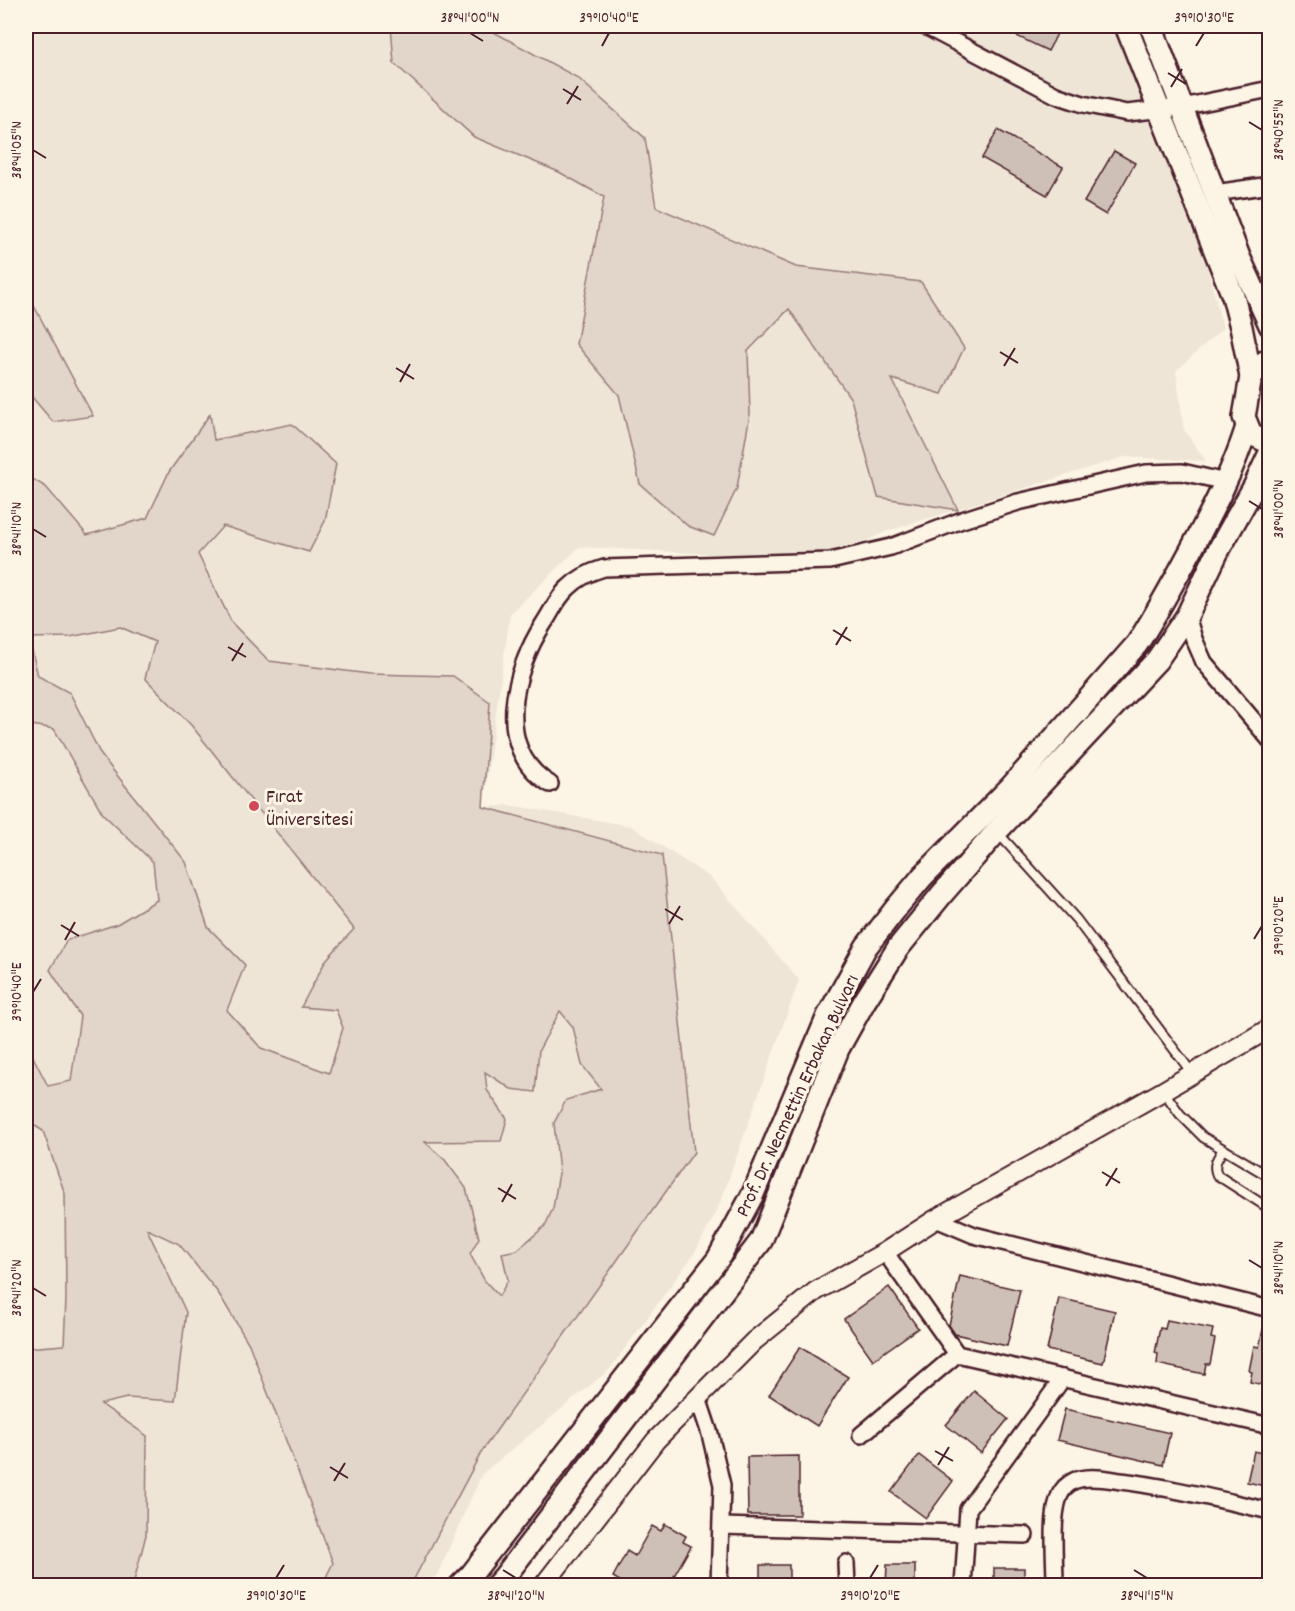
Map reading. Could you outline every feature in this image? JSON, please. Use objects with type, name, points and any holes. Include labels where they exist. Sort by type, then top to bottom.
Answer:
[{"type":"main road","points":[[1126,26],[1233,296],[1251,377]]},
{"type":"main road","points":[[1151,26],[1239,257],[1269,325]]},
{"type":"main road","points":[[1251,377],[1261,364],[1269,359]]},
{"type":"main road","name":"Prof. Dr. Necmettin Erbakan Bulvarı","points":[[460,1586],[471,1575],[718,1259],[753,1194],[828,1016],[866,947],[923,876],[1010,788],[1137,644],[1176,578],[1238,454],[1247,427],[1244,417],[1251,377]]},
{"type":"main road","points":[[1247,427],[1258,438],[1269,444]]},
{"type":"main road","name":"Prof. Dr. Necmettin Erbakan Bulvarı","points":[[496,1586],[520,1558],[760,1241],[838,1049],[897,948],[997,831],[1157,660],[1187,616],[1217,553],[1255,485],[1269,453]]},
{"type":"street","points":[[925,26],[1056,95],[1083,104],[1127,112],[1182,107],[1269,89]]},
{"type":"street","points":[[1215,193],[1269,185]]},
{"type":"street","points":[[550,784],[533,772],[518,746],[514,712],[518,678],[529,647],[558,598],[577,581],[594,571],[604,568],[830,561],[891,548],[962,520],[1018,502],[1131,476],[1172,472],[1226,482]]},
{"type":"street","points":[[1187,616],[1204,662],[1269,740]]},
{"type":"street","points":[[543,1586],[656,1440],[754,1341],[816,1291],[885,1252],[936,1219],[1163,1091],[1269,1028]]},
{"type":"street","points":[[936,1219],[974,1235],[1269,1309]]},
{"type":"street","points":[[885,1252],[957,1354],[1269,1426]]},
{"type":"street","points":[[861,1435],[957,1354]]},
{"type":"street","points":[[963,1586],[968,1509],[1063,1378]]},
{"type":"street","points":[[698,1398],[710,1434],[722,1485],[719,1586]]},
{"type":"street","points":[[1055,1582],[1057,1504],[1063,1489],[1080,1479],[1099,1478],[1148,1484],[1269,1511]]},
{"type":"street","points":[[722,1526],[1025,1535]]},
{"type":"street","points":[[846,1563],[847,1586]]},
{"type":"lane","points":[[997,831],[1076,919],[1193,1073]]},
{"type":"lane","points":[[1163,1091],[1194,1129],[1269,1177]]},
{"type":"lane","points":[[1223,1149],[1214,1168],[1217,1175],[1269,1209]]},
{"type":"shaded area","name":"Fırat Üniversitesi","points":[[26,26],[1116,26],[1199,235],[1223,328],[1176,371],[1184,430],[1206,461],[1124,457],[885,532],[827,560],[579,547],[510,614],[483,807],[510,805],[631,826],[711,878],[799,980],[718,1209],[694,1254],[609,1370],[482,1474],[437,1575],[425,1585],[26,1586]]},
{"type":"shaded area","points":[[391,26],[483,26],[578,78],[645,138],[656,207],[796,267],[921,282],[964,348],[942,394],[892,379],[958,510],[878,497],[851,399],[789,309],[748,351],[750,414],[737,488],[714,536],[688,526],[640,484],[619,395],[576,344],[604,197],[559,172],[474,137],[394,63]]},
{"type":"shaded area","points":[[26,291],[93,416],[53,422],[26,390]]},
{"type":"shaded area","points":[[210,414],[214,440],[292,424],[336,464],[325,521],[309,552],[223,526],[198,554],[232,623],[269,661],[369,674],[453,676],[490,702],[483,807],[662,855],[694,1152],[482,1451],[414,1579],[404,1585],[322,1585],[333,1563],[249,1344],[219,1294],[179,1244],[147,1229],[186,1312],[175,1401],[127,1398],[101,1404],[147,1436],[146,1535],[133,1585],[26,1585],[26,1348],[64,1345],[66,1298],[65,1194],[43,1131],[26,1120],[26,1043],[48,1086],[71,1081],[80,1016],[50,970],[67,940],[117,924],[157,900],[153,862],[103,814],[54,729],[26,724],[26,475],[46,487],[87,535],[147,518],[169,472]],"holes":[[[120,627],[155,642],[145,678],[191,725],[354,929],[326,960],[301,1007],[336,1010],[343,1028],[329,1073],[261,1048],[227,1010],[245,965],[208,927],[186,862],[101,755],[70,693],[38,676],[29,638],[70,637]],[[560,1011],[573,1027],[582,1065],[601,1089],[566,1100],[554,1123],[559,1173],[553,1208],[545,1226],[517,1250],[502,1253],[508,1280],[499,1296],[485,1281],[470,1254],[479,1238],[466,1188],[445,1160],[425,1142],[501,1141],[507,1119],[487,1090],[485,1072],[511,1089],[535,1092],[539,1050]]]},
{"type":"building","points":[[996,26],[1061,26],[1048,51]]},
{"type":"building","points":[[998,130],[1063,167],[1047,195],[982,158]]},
{"type":"building","points":[[1114,151],[1135,163],[1106,215],[1084,202]]},
{"type":"building","points":[[960,1276],[1020,1290],[1007,1346],[955,1334],[949,1325]]},
{"type":"building","points":[[889,1287],[918,1328],[873,1360],[844,1319]]},
{"type":"building","points":[[1059,1298],[1115,1311],[1103,1363],[1047,1350]]},
{"type":"building","points":[[1167,1320],[1213,1329],[1211,1338],[1215,1339],[1210,1364],[1206,1364],[1204,1374],[1157,1364],[1158,1354],[1155,1353],[1160,1328],[1165,1329]]},
{"type":"building","points":[[1265,1321],[1269,1321],[1269,1386],[1250,1382],[1252,1372],[1249,1371],[1254,1346],[1259,1347]]},
{"type":"building","points":[[800,1347],[848,1377],[817,1426],[769,1395]]},
{"type":"building","points":[[974,1391],[1008,1419],[981,1453],[946,1425]]},
{"type":"building","points":[[1065,1409],[1170,1433],[1163,1465],[1057,1440]]},
{"type":"building","points":[[1254,1451],[1269,1455],[1269,1487],[1247,1482]]},
{"type":"building","points":[[919,1455],[953,1481],[926,1518],[891,1492]]},
{"type":"building","points":[[799,1456],[799,1515],[748,1515],[747,1457]]},
{"type":"building","points":[[665,1524],[686,1536],[683,1542],[691,1546],[674,1576],[692,1586],[628,1586],[613,1577],[627,1551],[635,1556],[652,1526],[661,1531]]},
{"type":"building","points":[[760,1565],[789,1565],[789,1586],[760,1586]]},
{"type":"building","points":[[887,1565],[915,1565],[915,1586],[886,1586]]},
{"type":"building","points":[[994,1568],[1024,1568],[1024,1586],[994,1586]]},
{"type":"place","name":"Fırat Üniversitesi","points":[[254,806]]}]
